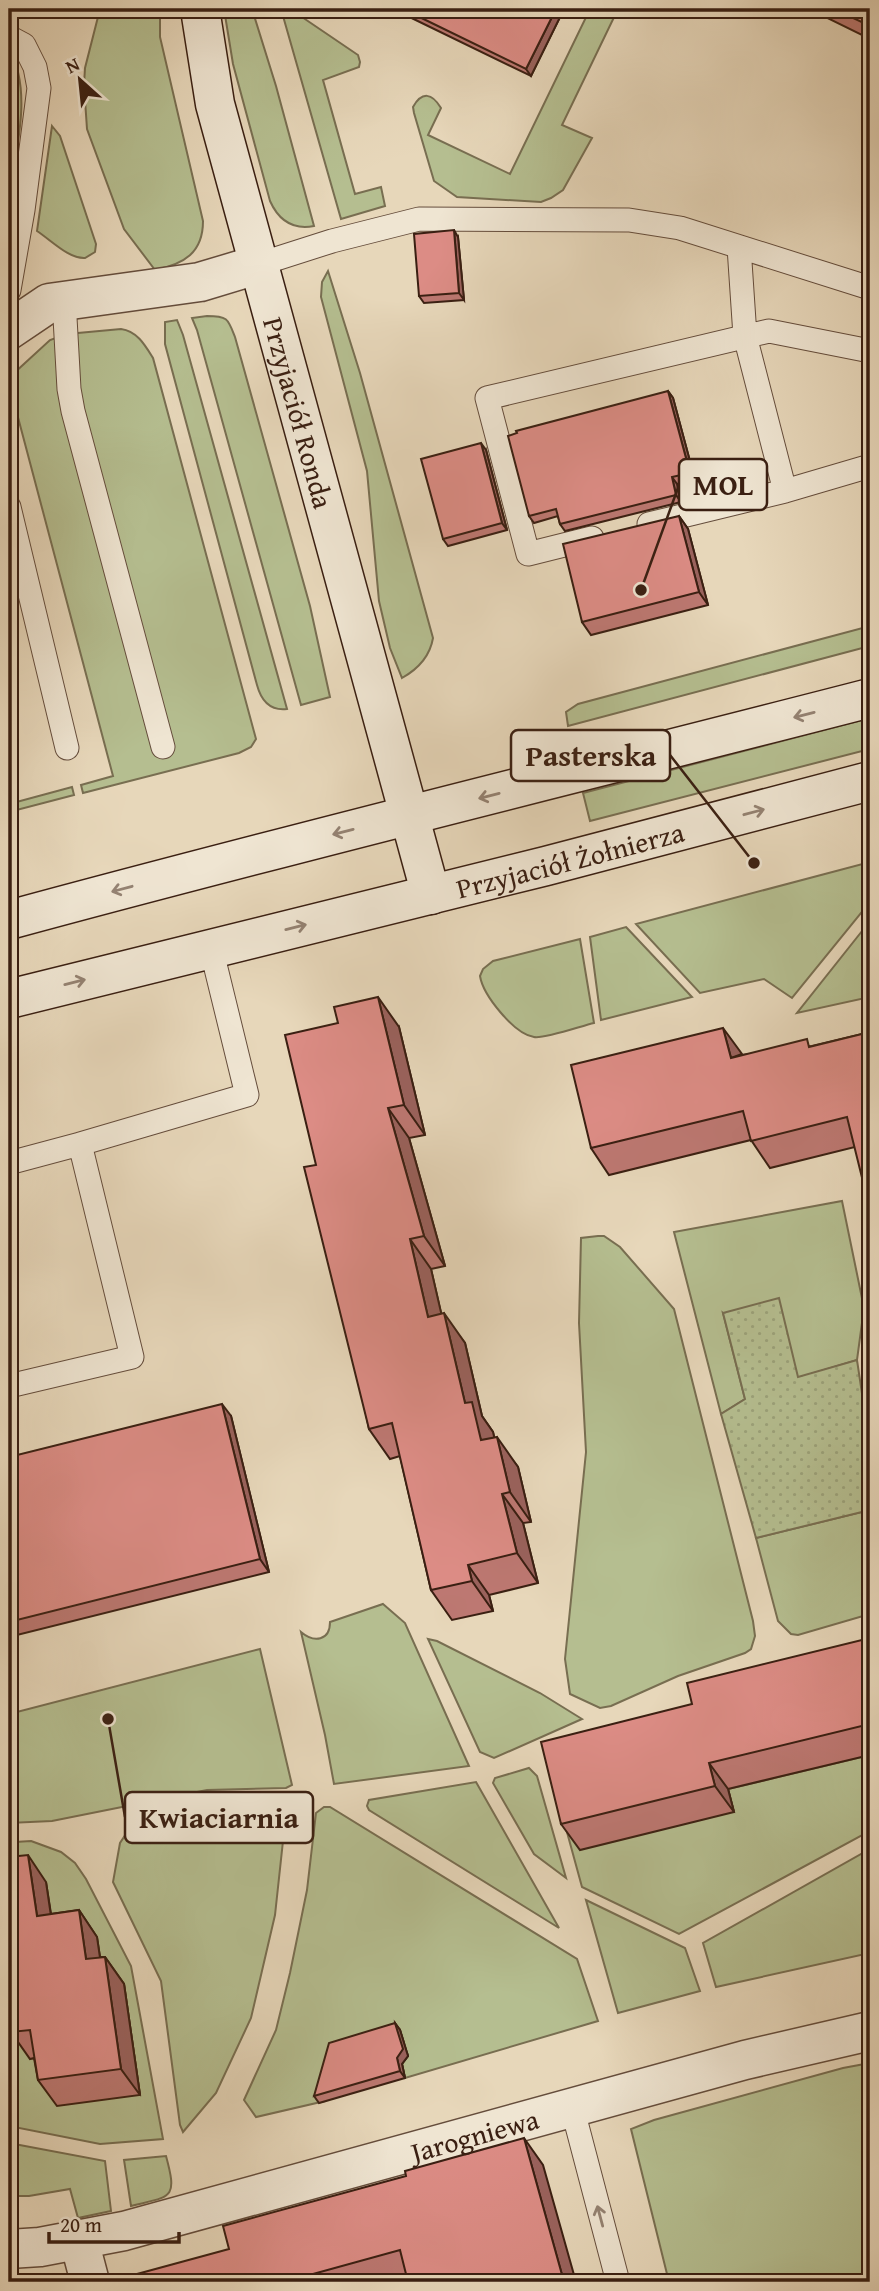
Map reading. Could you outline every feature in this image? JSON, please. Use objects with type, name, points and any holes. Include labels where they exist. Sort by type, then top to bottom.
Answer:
[{"type":"street","name":"Przyjaciół Ronda","points":[[200,9],[215,104],[409,816]]},
{"type":"street","points":[[9,330],[49,303],[200,282],[260,264]]},
{"type":"street","points":[[9,920],[241,857],[870,698]]},
{"type":"street","name":"Przyjaciół Żołnierza","points":[[9,999],[870,782]]},
{"type":"street","name":"Przyjaciół Żołnierza","points":[[409,816],[431,894]]},
{"type":"street","name":"Jarogniewa","points":[[9,2249],[124,2231],[745,2060],[870,2031]]},
{"type":"street","points":[[79,2240],[90,2282]]},
{"type":"lane","points":[[9,37],[24,45],[35,67],[39,88],[23,211],[9,290]]},
{"type":"lane","points":[[260,264],[351,236],[419,219],[629,220],[680,228],[870,288]]},
{"type":"lane","points":[[739,247],[745,336],[785,491]]},
{"type":"lane","points":[[64,300],[69,389],[73,411],[163,747]]},
{"type":"lane","points":[[870,351],[769,331],[487,398],[528,554],[785,491],[870,466]]},
{"type":"lane","points":[[9,507],[67,748]]},
{"type":"lane","points":[[9,1163],[247,1095],[211,948]]},
{"type":"lane","points":[[9,1386],[132,1357],[80,1144]]},
{"type":"lane","points":[[572,2107],[618,2282]]},
{"type":"green space","points":[[100,9],[160,9],[160,37],[203,221],[200,241],[190,255],[175,264],[155,270],[124,229],[87,129],[85,68]]},
{"type":"green space","points":[[224,9],[252,9],[314,226],[300,227],[282,219],[270,201],[233,64]]},
{"type":"green space","points":[[281,9],[292,9],[358,55],[359,67],[323,80],[355,194],[381,187],[385,206],[341,219]]},
{"type":"green space","points":[[590,9],[618,9],[562,125],[592,138],[563,190],[541,202],[457,197],[434,181],[414,113],[416,102],[427,96],[434,99],[441,108],[428,135],[510,174]]},
{"type":"green space","points":[[9,48],[20,83],[21,121],[9,196]]},
{"type":"green space","points":[[52,126],[60,136],[96,244],[95,252],[85,258],[67,253],[37,231]]},
{"type":"green space","points":[[328,271],[360,373],[433,638],[422,661],[402,678],[390,648],[379,601],[367,471],[321,297],[322,282]]},
{"type":"green space","points":[[207,316],[226,320],[235,337],[310,606],[330,697],[301,705],[192,318]]},
{"type":"green space","points":[[177,320],[287,709],[276,708],[267,703],[257,685],[165,344],[165,322]]},
{"type":"green space","points":[[121,329],[136,336],[153,358],[256,739],[251,747],[239,753],[83,793],[81,785],[113,776],[15,406],[12,375],[50,340],[67,334]]},
{"type":"green space","points":[[870,626],[870,646],[568,726],[566,712],[578,704]]},
{"type":"green space","points":[[870,718],[870,749],[590,821],[583,793]]},
{"type":"green space","points":[[72,787],[74,795],[9,812],[9,804]]},
{"type":"green space","points":[[870,862],[870,902],[792,998],[764,979],[700,993],[636,924]]},
{"type":"green space","points":[[870,921],[870,997],[797,1013]]},
{"type":"green space","points":[[626,927],[692,997],[601,1020],[590,937]]},
{"type":"green space","points":[[580,939],[594,1023],[534,1037],[518,1029],[487,993],[480,976],[483,969],[493,961]]},
{"type":"green space","points":[[842,1201],[864,1308],[857,1360],[798,1378],[723,1313],[745,1399],[721,1414],[674,1232]]},
{"type":"green space","points":[[604,1236],[620,1247],[674,1309],[755,1636],[751,1649],[745,1653],[678,1676],[611,1706],[600,1708],[570,1694],[565,1659],[586,1452],[579,1323],[581,1238]]},
{"type":"green space","points":[[779,1298],[798,1377],[857,1360],[870,1447],[870,1510],[756,1538],[721,1414],[745,1399],[723,1313]]},
{"type":"green space","points":[[870,1510],[870,1614],[798,1635],[791,1634],[778,1621],[756,1538]]},
{"type":"green space","points":[[383,1604],[405,1623],[469,1766],[334,1784],[301,1632],[311,1638],[320,1638],[327,1633],[330,1622]]},
{"type":"green space","points":[[428,1639],[437,1641],[540,1693],[582,1719],[494,1758],[480,1752]]},
{"type":"green space","points":[[260,1649],[292,1785],[286,1788],[207,1790],[52,1821],[9,1823],[9,1714]]},
{"type":"green space","points":[[870,1755],[870,1831],[679,1934],[582,1887],[550,1770],[734,1812],[728,1789]]},
{"type":"green space","points":[[529,1768],[537,1776],[566,1878],[534,1854],[493,1783],[495,1778]]},
{"type":"green space","points":[[476,1782],[559,1928],[369,1810],[367,1806],[369,1800]]},
{"type":"green space","points":[[280,1806],[286,1813],[275,1915],[251,2018],[216,2093],[183,2132],[161,1981],[113,1882],[120,1843],[128,1831],[139,1822],[211,1809]]},
{"type":"green space","points":[[324,1807],[330,1807],[577,1959],[598,2021],[405,2078],[402,2064],[408,2055],[402,2045],[404,2043],[400,2030],[325,2101],[256,2117],[244,2100],[276,2030],[307,1890],[316,1813]]},
{"type":"green space","points":[[31,1841],[61,1852],[75,1863],[131,1966],[163,2139],[100,2144],[9,2126],[9,1948],[30,2059],[56,2056],[140,2095],[124,1984],[55,1943],[9,1887],[9,1847],[15,1842]]},
{"type":"green space","points":[[870,1849],[870,1953],[716,1987],[703,1943]]},
{"type":"green space","points":[[586,1900],[685,1948],[700,1991],[618,2013]]},
{"type":"green space","points":[[870,2063],[870,2282],[669,2282],[631,2129],[654,2120]]},
{"type":"green space","points":[[9,2143],[105,2161],[111,2211],[78,2218],[70,2189],[29,2196],[9,2196]]},
{"type":"green space","points":[[166,2156],[171,2181],[168,2194],[131,2206],[124,2160]]},
{"type":"building","points":[[403,9],[556,9],[526,69]]},
{"type":"building","points":[[834,9],[870,9],[870,26]]},
{"type":"building","points":[[454,230],[459,293],[419,296],[414,234]]},
{"type":"building","points":[[668,391],[690,473],[672,477],[676,495],[560,524],[556,509],[529,516],[508,436],[517,433],[516,431]]},
{"type":"building","points":[[481,443],[502,523],[443,539],[421,459]]},
{"type":"building","points":[[679,516],[699,592],[582,622],[563,544]]},
{"type":"building","points":[[378,997],[404,1105],[388,1108],[424,1236],[410,1239],[428,1317],[444,1313],[465,1403],[472,1402],[481,1440],[497,1437],[510,1492],[502,1494],[517,1553],[468,1565],[472,1581],[431,1590],[392,1423],[369,1429],[304,1167],[316,1165],[285,1035],[338,1023],[334,1007]]},
{"type":"building","points":[[723,1028],[731,1058],[807,1039],[809,1047],[870,1032],[870,1210],[847,1117],[751,1141],[743,1111],[591,1148],[571,1065]]},
{"type":"building","points":[[222,1404],[260,1559],[9,1622],[9,1457]]},
{"type":"building","points":[[870,1638],[870,1724],[709,1763],[715,1786],[561,1824],[541,1742],[692,1704],[687,1683]]},
{"type":"building","points":[[28,1855],[37,1916],[79,1910],[86,1959],[105,1957],[121,2069],[38,2080],[30,2030],[11,2032],[9,1857]]},
{"type":"building","points":[[395,2023],[403,2049],[397,2058],[400,2071],[314,2096],[329,2043]]},
{"type":"building","points":[[524,2138],[564,2282],[408,2282],[400,2250],[284,2282],[139,2282],[137,2274],[229,2249],[223,2226],[406,2176],[405,2171]]},
{"type":"place","name":"MOL","points":[[641,590]]},
{"type":"place","name":"Pasterska","points":[[754,863]]},
{"type":"place","name":"Kwiaciarnia","points":[[108,1719]]}]
